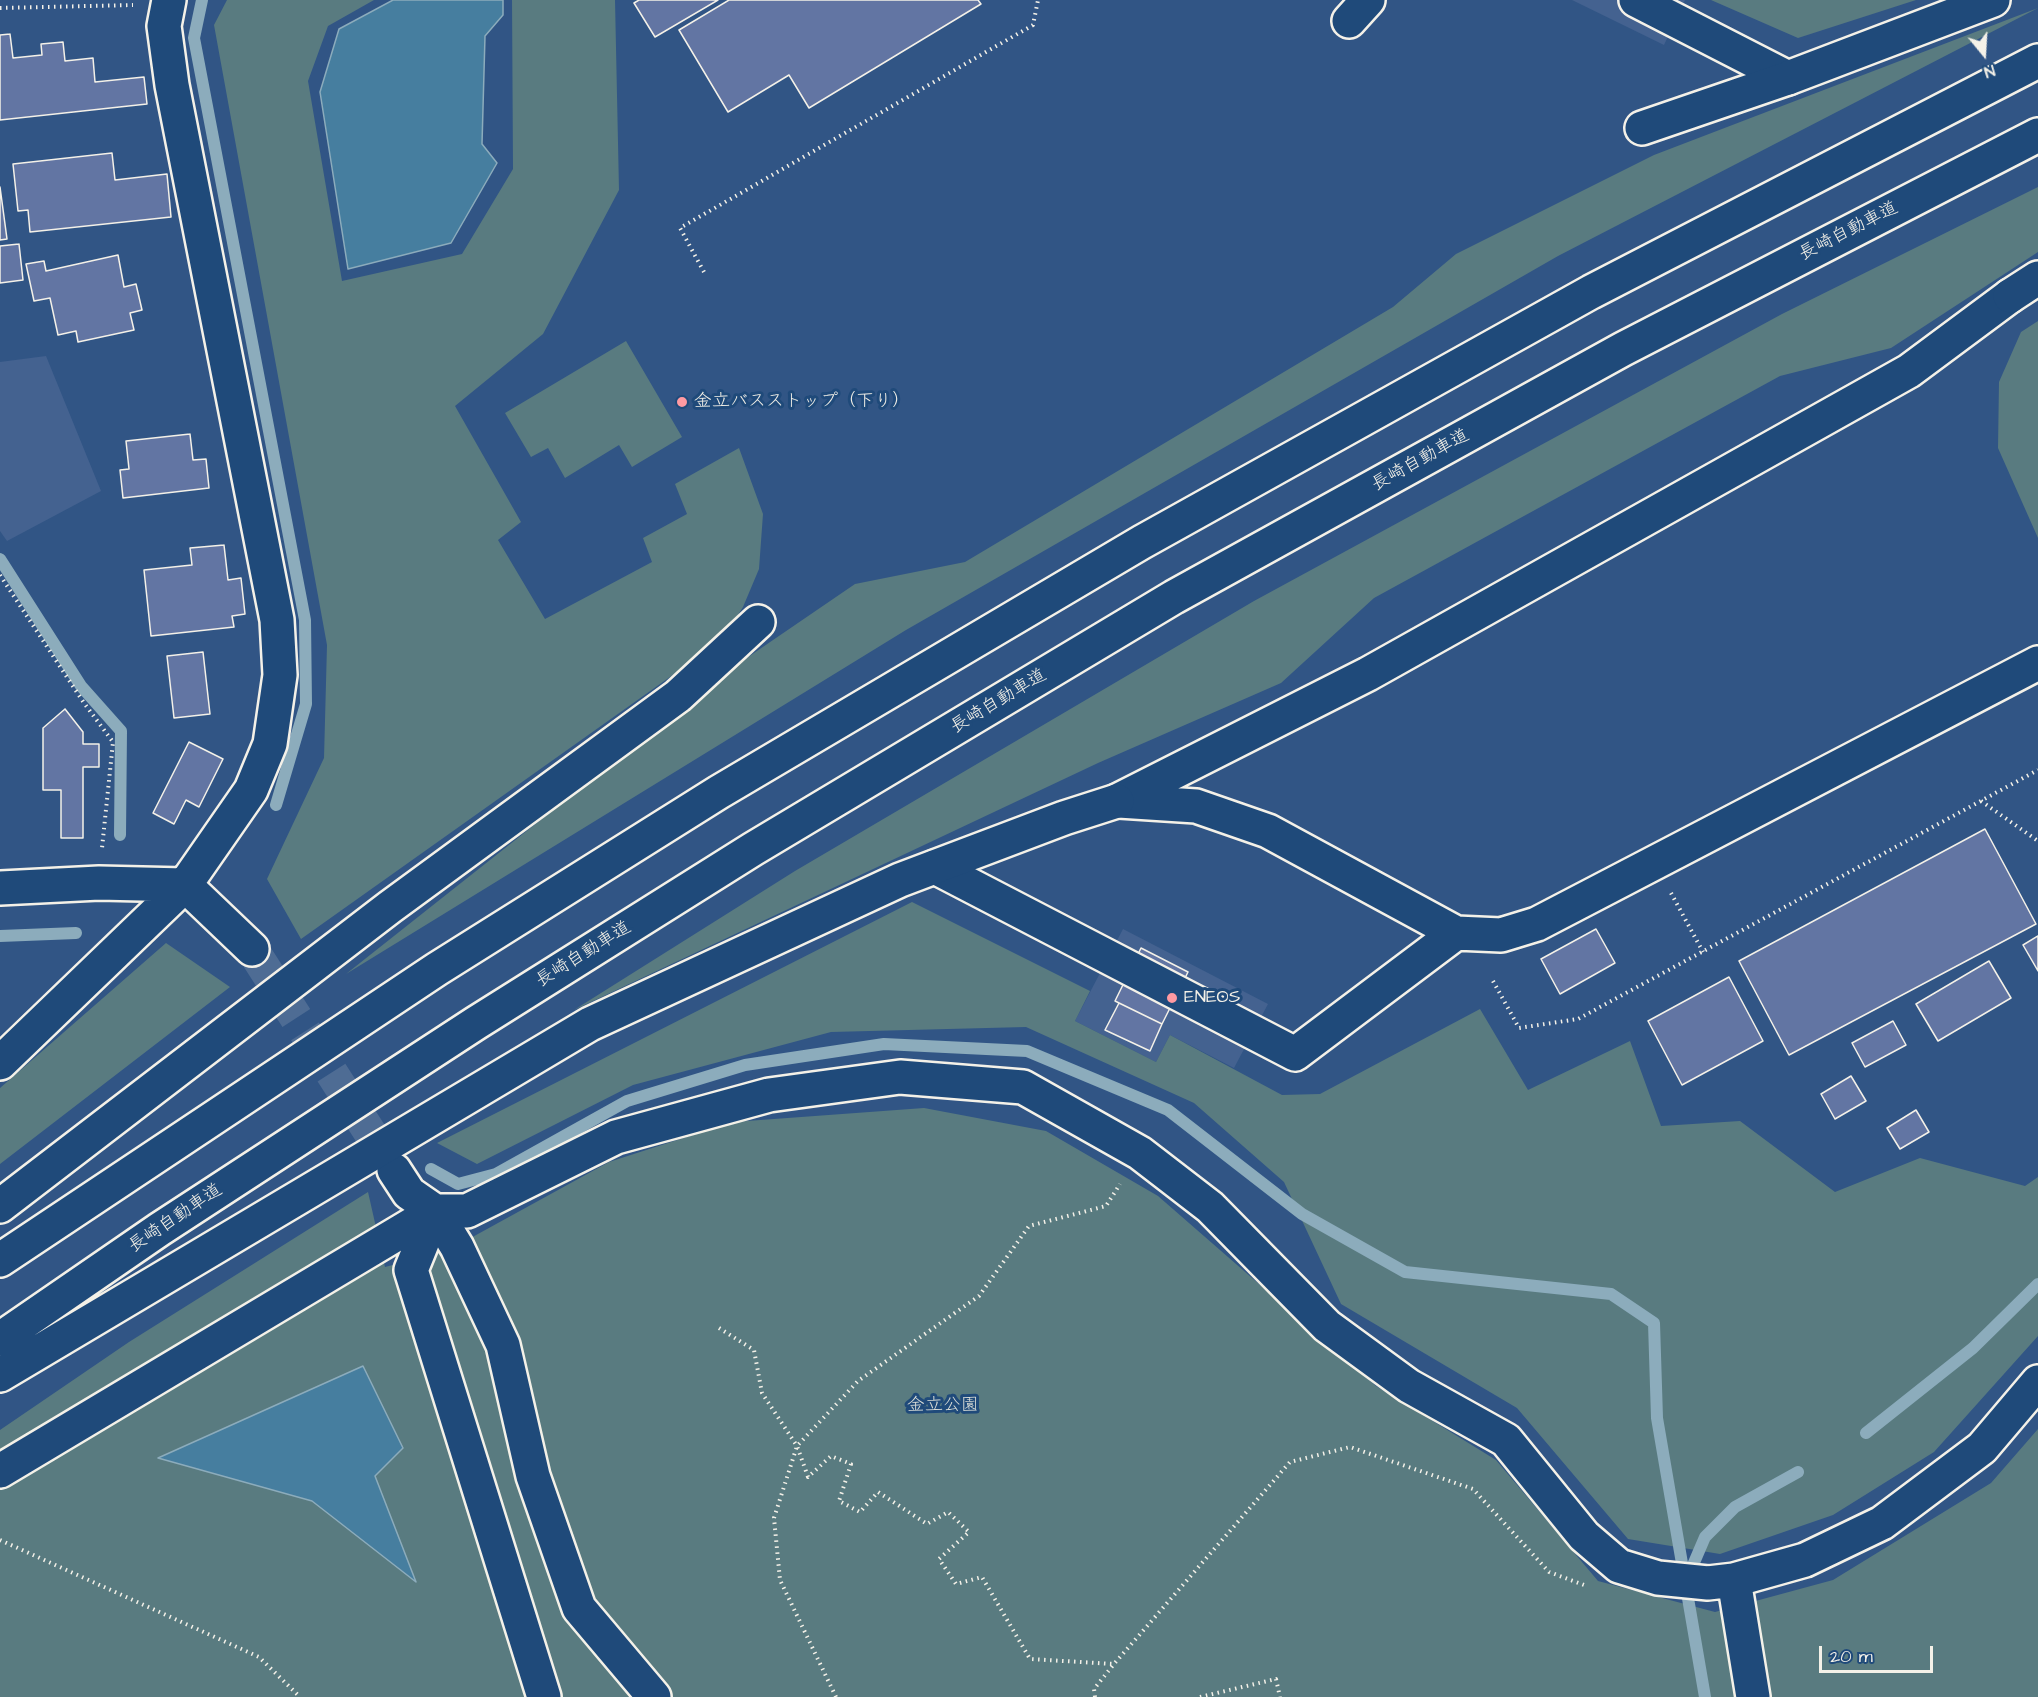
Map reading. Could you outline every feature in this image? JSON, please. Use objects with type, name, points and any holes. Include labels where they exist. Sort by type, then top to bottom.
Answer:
[{"type":"main road","points":[[1636,0],[1788,78]]},
{"type":"main road","points":[[1642,128],[1788,78],[1993,0]]},
{"type":"main road","points":[[0,1063],[185,885],[251,790],[270,744],[280,675],[277,620],[172,85],[164,26],[168,2]]},
{"type":"main road","points":[[0,1260],[437,969],[719,792],[1142,542],[1591,292],[2038,61]]},
{"type":"main road","name":"長崎自動車道","points":[[0,1339],[160,1229],[476,1023],[753,849],[1174,597],[1623,349],[2038,135]]},
{"type":"main road","points":[[0,1375],[590,1024],[900,880],[1064,818],[1117,801],[1368,674],[1909,371],[2038,278]]},
{"type":"main road","points":[[0,1206],[390,908],[678,696],[758,622]]},
{"type":"main road","points":[[1117,801],[1196,806],[1268,831],[1456,933],[1501,935],[1537,924],[2038,663]]},
{"type":"main road","points":[[935,867],[1295,1054],[1456,933]]},
{"type":"main road","points":[[0,888],[99,883],[185,885],[252,949]]},
{"type":"main road","points":[[0,1472],[435,1211],[467,1211],[616,1137],[769,1095],[900,1077],[1023,1087],[1140,1153],[1210,1207],[1327,1326],[1409,1386],[1506,1440],[1584,1536],[1619,1566],[1658,1578],[1721,1582],[1805,1560],[1882,1523],[1982,1448],[2038,1382]]},
{"type":"main road","points":[[394,1170],[409,1193],[435,1211],[457,1247],[503,1345],[533,1476],[579,1608],[654,1697]]},
{"type":"main road","points":[[435,1211],[411,1270],[544,1697]]},
{"type":"main road","points":[[1721,1582],[1753,1697]]},
{"type":"path","points":[[704,272],[680,228],[1033,25],[1038,0]]},
{"type":"path","points":[[0,8],[168,2]]},
{"type":"path","points":[[0,575],[84,703],[113,742],[99,883]]},
{"type":"path","points":[[1493,981],[1519,1028],[1578,1019],[2038,770]]},
{"type":"path","points":[[1981,801],[2038,841]]},
{"type":"path","points":[[1655,863],[1703,952]]},
{"type":"path","points":[[836,1697],[780,1580],[774,1518],[797,1446],[858,1381],[979,1296],[1029,1226],[1106,1206],[1140,1153]]},
{"type":"path","points":[[719,1328],[754,1350],[762,1393],[797,1446],[808,1477],[831,1456],[851,1464],[839,1501],[860,1512],[878,1492],[927,1524],[948,1512],[969,1532],[939,1558],[956,1584],[982,1577],[1030,1659],[1114,1664]]},
{"type":"path","points":[[1095,1697],[1094,1689],[1114,1664],[1290,1462],[1350,1447],[1473,1490],[1549,1572],[1592,1588]]},
{"type":"path","points":[[0,1540],[259,1657],[300,1697]]},
{"type":"path","points":[[1200,1697],[1275,1678],[1280,1697]]},
{"type":"shaded area","points":[[393,0],[503,0],[503,15],[485,36],[482,144],[497,163],[451,243],[348,269],[320,92],[339,29]]},
{"type":"shaded area","points":[[1572,0],[1685,0],[1664,45]]},
{"type":"shaded area","points":[[46,356],[101,491],[7,541],[0,531],[0,362]]},
{"type":"shaded area","name":"ENEOS","points":[[1123,929],[1268,1004],[1234,1068],[1170,1035],[1156,1062],[1075,1021]]},
{"type":"shaded area","points":[[363,1366],[403,1448],[375,1476],[416,1582],[312,1501],[158,1458]]},
{"type":"green space","points":[[227,0],[374,0],[328,26],[308,81],[342,281],[462,254],[513,169],[512,0],[615,0],[619,190],[543,334],[455,406],[521,522],[498,540],[545,619],[652,562],[643,538],[687,514],[675,484],[739,448],[763,514],[759,569],[743,607],[722,640],[301,939],[267,879],[324,758],[327,645],[214,25]]},
{"type":"green space","points":[[1711,0],[1916,0],[1798,38]]},
{"type":"green space","points":[[2038,8],[1558,256],[906,630],[346,974],[735,666],[855,584],[965,562],[1393,307],[1456,254],[1654,155]]},
{"type":"green space","points":[[2038,187],[2038,252],[1891,348],[1780,376],[1374,598],[1281,683],[1098,763],[574,1010],[795,871],[1254,601],[1782,314]]},
{"type":"green space","points":[[2038,321],[2038,538],[1998,448],[1999,382],[2021,332]]},
{"type":"green space","points":[[626,341],[682,437],[632,467],[619,445],[565,478],[548,448],[531,457],[505,413]]},
{"type":"green space","points":[[912,902],[1090,991],[1075,1021],[1156,1062],[1170,1035],[1282,1095],[1320,1094],[1480,1009],[1528,1090],[1630,1041],[1661,1126],[1740,1121],[1835,1192],[1920,1158],[2025,1186],[2038,1177],[2038,1336],[1934,1452],[1833,1515],[1720,1554],[1628,1539],[1517,1408],[1341,1304],[1284,1182],[1194,1103],[1026,1027],[831,1032],[633,1085],[477,1164],[437,1143]]},
{"type":"green space","points":[[166,943],[230,987],[0,1164],[0,1088]]},
{"type":"green space","name":"金立公園","points":[[924,1108],[1046,1131],[1158,1196],[1376,1386],[1496,1460],[1598,1581],[1715,1612],[1833,1580],[1991,1483],[2038,1429],[2038,1697],[0,1697],[0,1430],[129,1342],[368,1192],[385,1267],[447,1251],[609,1162],[733,1122]]},
{"type":"building","points":[[639,0],[718,0],[655,37],[634,3]]},
{"type":"building","points":[[729,0],[978,0],[981,4],[809,108],[789,75],[728,112],[679,30]]},
{"type":"building","points":[[10,34],[13,58],[42,55],[41,44],[63,42],[65,61],[93,58],[95,82],[144,77],[147,104],[0,120],[0,35]]},
{"type":"building","points":[[112,153],[115,180],[167,174],[171,217],[30,232],[28,210],[18,211],[13,164]]},
{"type":"building","points":[[0,187],[7,239],[0,240]]},
{"type":"building","points":[[19,244],[23,280],[0,283],[0,246]]},
{"type":"building","points":[[118,255],[124,287],[136,284],[142,310],[130,313],[134,330],[78,342],[76,331],[58,335],[50,298],[34,301],[26,264],[44,261],[46,271]]},
{"type":"building","points":[[190,434],[193,460],[206,459],[209,488],[123,498],[120,470],[129,469],[126,441]]},
{"type":"building","points":[[224,545],[228,580],[241,578],[245,614],[232,616],[234,627],[151,636],[144,570],[192,565],[190,548]]},
{"type":"building","points":[[203,652],[210,714],[174,718],[167,656]]},
{"type":"building","points":[[65,709],[83,732],[83,744],[99,744],[99,767],[83,767],[83,838],[61,838],[61,790],[43,790],[43,728]]},
{"type":"building","points":[[189,742],[223,759],[199,807],[186,800],[174,824],[153,813]]},
{"type":"building","points":[[1985,829],[2036,924],[1789,1055],[1739,961]]},
{"type":"building","points":[[1596,929],[1615,963],[1560,994],[1541,959]]},
{"type":"building","points":[[2038,936],[2038,971],[2023,945]]},
{"type":"building","points":[[1141,948],[1188,972],[1162,1024],[1115,1001]]},
{"type":"building","points":[[1989,961],[2011,998],[1938,1041],[1916,1004]]},
{"type":"building","points":[[1729,977],[1763,1041],[1682,1085],[1648,1021]]},
{"type":"building","points":[[1119,1003],[1162,1024],[1150,1051],[1105,1030]]},
{"type":"building","points":[[1893,1021],[1906,1045],[1865,1067],[1852,1043]]},
{"type":"building","points":[[1851,1076],[1866,1101],[1835,1119],[1821,1094]]},
{"type":"building","points":[[1916,1110],[1929,1132],[1900,1149],[1887,1128]]},
{"type":"waterway","points":[[202,0],[194,38],[305,620],[306,704],[276,805]]},
{"type":"waterway","points":[[0,559],[81,686],[121,731],[120,835]]},
{"type":"waterway","points":[[0,936],[76,933]]},
{"type":"waterway","points":[[431,1169],[458,1184],[496,1174],[627,1101],[745,1065],[884,1044],[1027,1051],[1168,1110],[1302,1214],[1405,1272],[1611,1294],[1654,1323],[1657,1418],[1705,1697]]},
{"type":"waterway","points":[[1866,1433],[1973,1348],[2038,1284]]},
{"type":"waterway","points":[[1687,1579],[1705,1537],[1735,1507],[1798,1472]]},
{"type":"tunnel","points":[[252,949],[394,1170]]},
{"type":"place","name":"金立バスストップ（下り）","points":[[682,402]]},
{"type":"place","name":"ENEOS","points":[[1172,998]]}]
